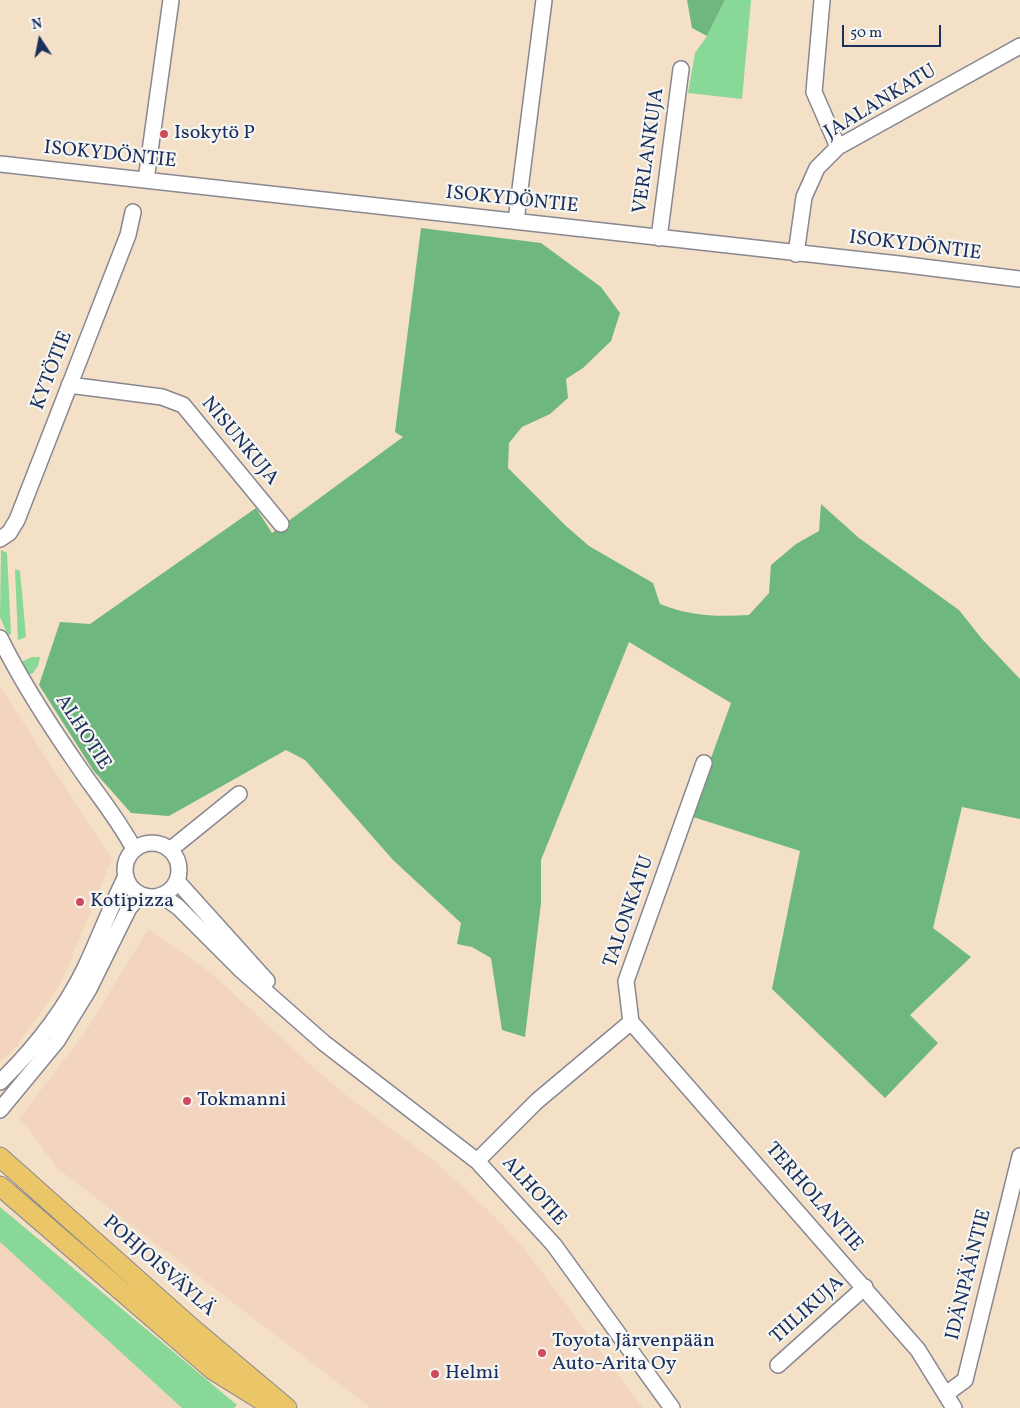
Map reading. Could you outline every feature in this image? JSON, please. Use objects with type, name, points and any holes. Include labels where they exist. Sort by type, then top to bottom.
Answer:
[{"type":"main road","name":"POHJOISVÄYLÄ","points":[[0,1157],[193,1329],[287,1408]]},
{"type":"main road","points":[[0,1186],[213,1370],[274,1408]]},
{"type":"street","points":[[146,180],[170,0]]},
{"type":"street","points":[[516,221],[544,0]]},
{"type":"street","points":[[822,0],[814,92],[838,147]]},
{"type":"street","name":"JAALANKATU","points":[[796,254],[804,196],[817,168],[838,147],[1020,46]]},
{"type":"street","name":"VERLANKUJA","points":[[659,238],[682,69]]},
{"type":"street","name":"ISOKYDÖNTIE","points":[[0,164],[899,264],[1020,280]]},
{"type":"street","name":"KYTÖTIE","points":[[0,539],[9,533],[17,520],[128,235],[133,212]]},
{"type":"street","name":"NISUNKUJA","points":[[69,385],[162,396],[183,405],[281,524]]},
{"type":"street","name":"ALHOTIE","points":[[0,639],[70,755],[119,820],[134,849]]},
{"type":"street","name":"TALONKATU","points":[[631,1022],[626,981],[704,763]]},
{"type":"street","points":[[171,849],[239,794]]},
{"type":"street","points":[[0,1082],[27,1056],[53,1020],[84,970],[126,876],[126,860],[134,849],[153,842],[163,844],[171,849],[179,864],[177,881],[170,890],[136,900],[129,908],[89,989],[58,1041],[0,1110]]},
{"type":"street","points":[[126,876],[137,892],[153,896]]},
{"type":"street","name":"ALHOTIE","points":[[177,881],[324,1043]]},
{"type":"street","name":"ALHOTIE","points":[[153,896],[178,907],[240,969],[324,1043],[477,1161],[554,1246],[672,1408]]},
{"type":"street","points":[[477,1161],[537,1101],[631,1022]]},
{"type":"street","name":"TERHOLANTIE","points":[[631,1022],[865,1287],[918,1350],[954,1408]]},
{"type":"street","name":"IDÄNPÄÄNTIE","points":[[946,1394],[964,1380],[1020,1156]]},
{"type":"street","name":"TIILIKUJA","points":[[778,1365],[865,1287]]},
{"type":"shaded area","points":[[0,687],[112,859],[60,985],[13,1051],[0,1062]]},
{"type":"shaded area","points":[[148,929],[210,972],[314,1068],[347,1096],[433,1160],[492,1214],[523,1247],[643,1408],[371,1408],[57,1168],[19,1119],[86,1031]]},
{"type":"shaded area","points":[[0,1242],[182,1408],[0,1408]]},
{"type":"green space","points":[[687,0],[725,0],[707,36],[692,28]]},
{"type":"green space","points":[[725,0],[751,0],[742,99],[688,93],[695,53],[707,36]]},
{"type":"green space","points":[[421,228],[541,243],[601,287],[620,313],[611,341],[583,368],[566,379],[568,398],[550,414],[522,427],[509,443],[508,468],[566,526],[589,546],[653,583],[660,604],[704,615],[749,615],[769,593],[771,565],[796,544],[819,531],[821,504],[859,538],[959,610],[982,639],[1020,679],[1020,819],[962,807],[933,928],[971,957],[910,1015],[938,1043],[885,1098],[772,989],[800,851],[690,816],[731,703],[629,642],[541,860],[541,903],[525,1037],[502,1030],[491,958],[472,947],[457,944],[461,923],[393,860],[305,760],[286,750],[169,816],[131,813],[93,770],[39,685],[60,622],[90,624],[256,508],[272,533],[403,437],[395,432]]},
{"type":"green space","points":[[1,550],[7,553],[11,634],[8,635],[0,617]]},
{"type":"green space","points":[[15,569],[20,571],[26,637],[18,640]]},
{"type":"green space","points":[[32,657],[40,657],[38,666],[32,674],[28,674],[21,662]]},
{"type":"green space","points":[[0,1207],[237,1405],[234,1408],[182,1408],[0,1242]]},
{"type":"place","name":"Isokytö P","points":[[164,134]]},
{"type":"place","name":"Kotipizza","points":[[80,902]]},
{"type":"place","name":"Tokmanni","points":[[187,1101]]},
{"type":"place","name":"Toyota Järvenpään Auto-Arita Oy","points":[[542,1353]]},
{"type":"place","name":"Helmi","points":[[435,1374]]}]
